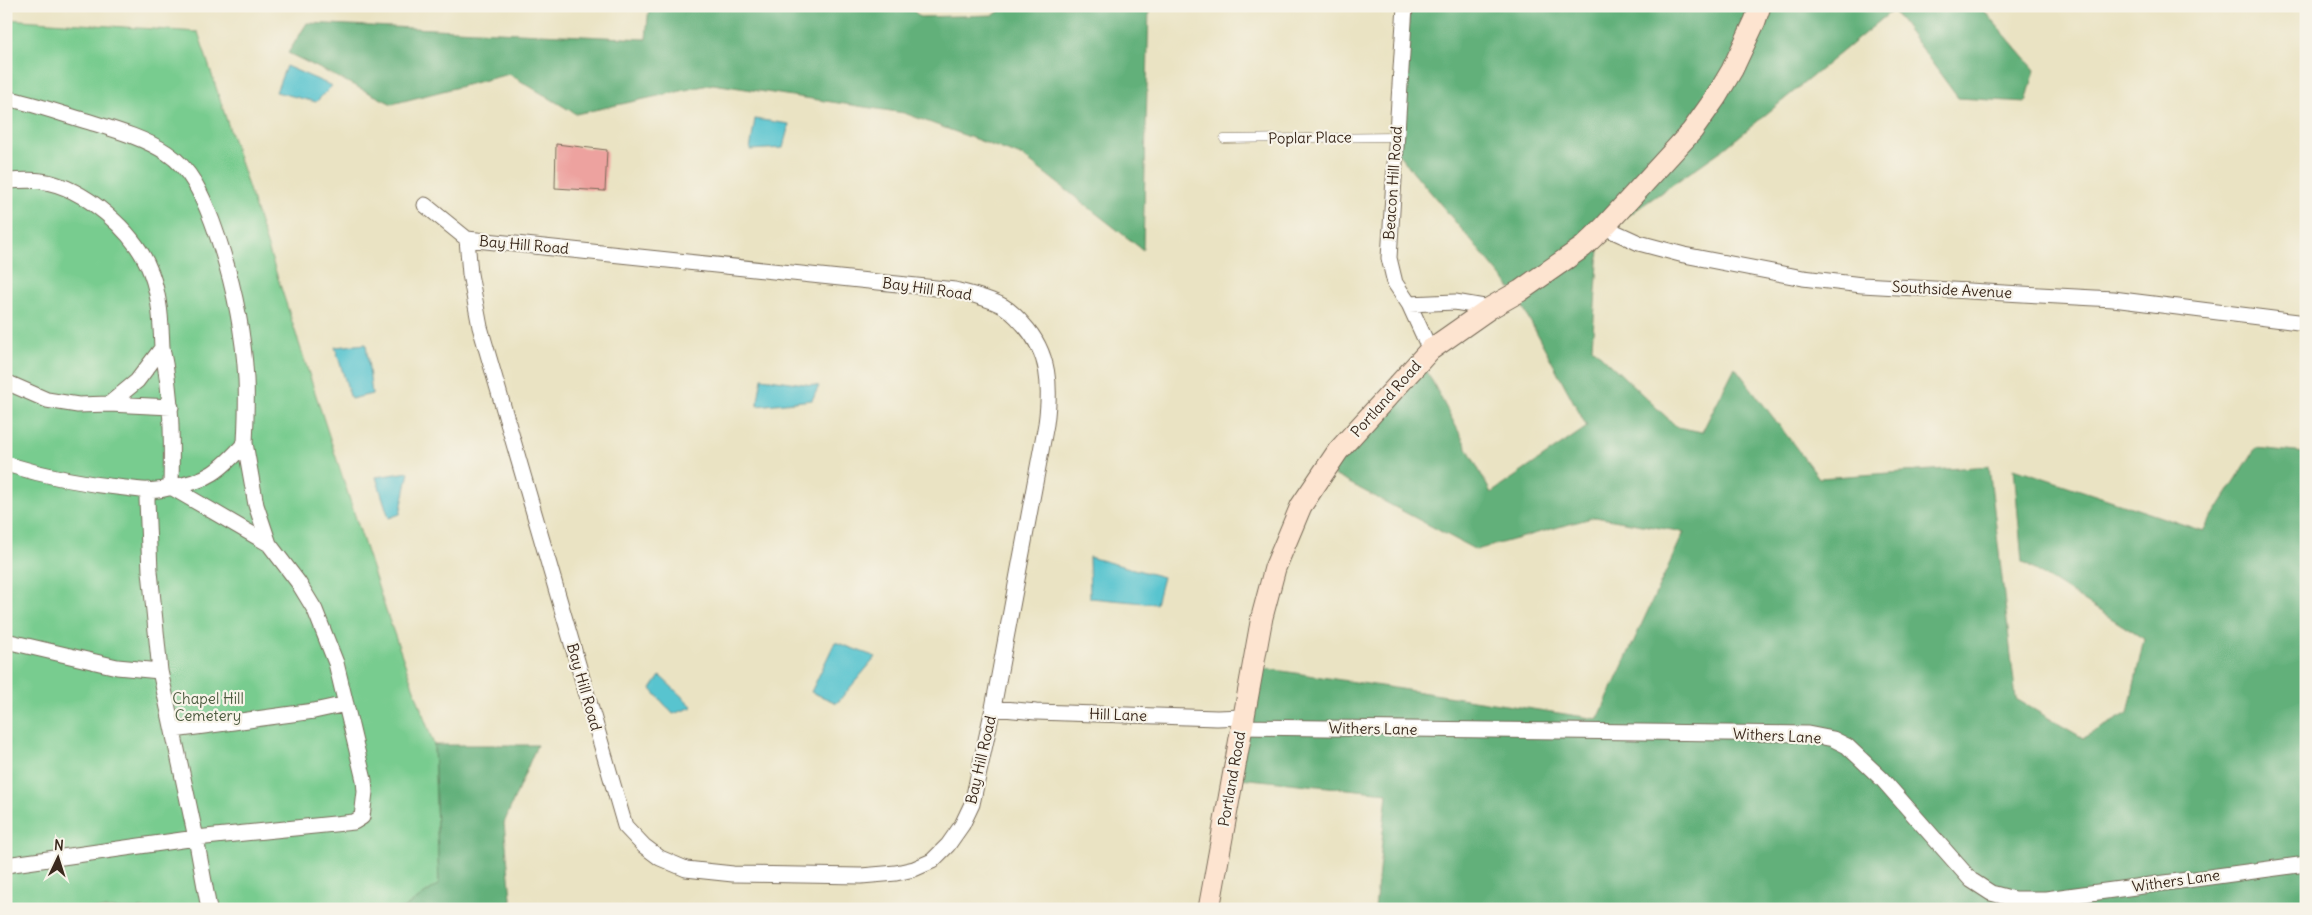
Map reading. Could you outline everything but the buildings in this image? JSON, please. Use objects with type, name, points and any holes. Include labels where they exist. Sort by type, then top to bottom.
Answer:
[{"type":"street","name":"Beacon Hill Road","points":[[1405,6],[1389,258],[1395,282],[1410,304],[1430,350]]},
{"type":"street","name":"Portland Road","points":[[1209,909],[1262,617],[1275,568],[1301,506],[1338,451],[1430,350],[1583,247],[1692,132],[1712,104],[1732,70],[1755,22],[1760,6]]},
{"type":"street","points":[[6,98],[94,124],[152,144],[181,164],[194,180],[220,243],[234,285],[246,380],[245,443],[256,505],[269,544],[298,582],[321,622],[336,663],[366,792],[362,817],[354,822],[196,838],[6,864]]},
{"type":"street","points":[[6,180],[41,180],[68,189],[94,203],[110,217],[143,257],[150,271],[161,314],[162,348],[167,371],[172,440],[171,487]]},
{"type":"street","points":[[425,205],[467,239]]},
{"type":"street","name":"Southside Avenue","points":[[1604,227],[1639,243],[1684,255],[1803,278],[1862,285],[2113,299],[2306,323]]},
{"type":"street","name":"Bay Hill Road","points":[[467,239],[955,290],[1001,304],[1016,316],[1030,331],[1041,351],[1048,374],[1049,399],[993,708],[972,804],[962,825],[948,845],[924,865],[896,873],[861,876],[733,874],[675,866],[644,846],[625,826],[619,808],[480,327],[470,274],[467,239]]},
{"type":"street","points":[[1410,304],[1455,302],[1490,308]]},
{"type":"street","points":[[109,404],[137,381],[162,348]]},
{"type":"street","points":[[6,382],[47,400],[78,405],[109,404],[170,407]]},
{"type":"street","points":[[6,464],[51,477],[93,485],[159,492],[171,487],[193,484],[211,476],[223,468],[245,443]]},
{"type":"street","points":[[171,487],[269,544]]},
{"type":"street","points":[[148,490],[150,571],[160,671],[174,730],[209,909]]},
{"type":"street","points":[[6,641],[117,667],[160,671]]},
{"type":"street","points":[[174,730],[314,711],[346,704]]},
{"type":"street","name":"Hill Lane","points":[[993,708],[1046,712],[1217,718],[1243,722]]},
{"type":"street","name":"Withers Lane","points":[[1243,722],[1808,734],[1832,739],[1847,746],[1882,779],[1971,880],[1991,893],[2014,900],[2046,899],[2306,864]]},
{"type":"lane","name":"Poplar Place","points":[[1224,139],[1396,137]]},
{"type":"green space","points":[[649,6],[909,6],[920,17],[994,15],[1006,6],[1149,6],[1143,250],[1024,157],[904,113],[713,84],[576,114],[509,74],[392,104],[288,53],[307,23],[646,39]]},
{"type":"green space","points":[[1410,6],[1980,6],[2035,70],[2026,102],[1958,98],[1893,10],[1725,148],[1600,235],[1592,347],[1677,427],[1702,432],[1735,367],[1819,478],[1989,466],[2016,699],[2083,738],[2128,713],[2144,639],[2022,562],[2014,468],[2203,531],[2256,448],[2306,453],[2306,909],[1375,909],[1387,793],[1230,777],[1249,666],[1598,719],[1684,532],[1595,517],[1476,550],[1319,467],[1421,360],[1491,493],[1587,427],[1515,293],[1396,151]]},
{"type":"green space","name":"Chapel Hill Cemetery","points":[[6,19],[198,32],[386,611],[434,745],[439,884],[403,909],[6,909]]},
{"type":"green space","points":[[434,745],[537,745],[504,823],[512,909],[403,909],[439,884]]},
{"type":"water","points":[[286,66],[332,86],[316,102],[276,92]]},
{"type":"water","points":[[755,119],[789,124],[783,148],[750,150]]},
{"type":"water","points":[[366,344],[372,394],[351,399],[335,347]]},
{"type":"water","points":[[762,378],[819,386],[812,400],[757,406]]},
{"type":"water","points":[[409,472],[400,514],[389,518],[376,477]]},
{"type":"water","points":[[1089,557],[1163,577],[1156,604],[1090,598]]},
{"type":"water","points":[[835,642],[876,657],[837,703],[811,692]]},
{"type":"water","points":[[660,676],[693,707],[673,714],[651,689]]}]
